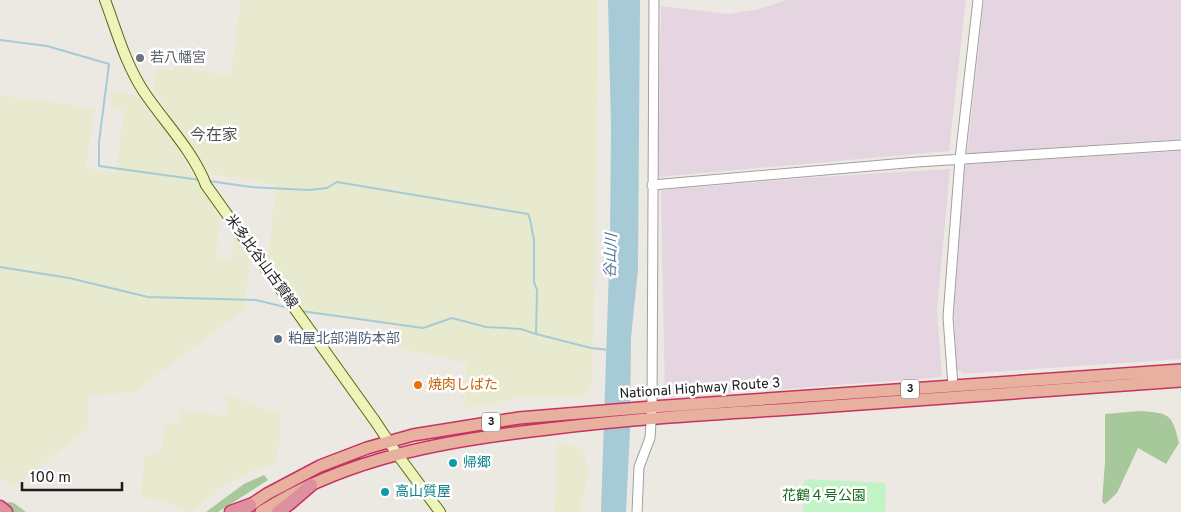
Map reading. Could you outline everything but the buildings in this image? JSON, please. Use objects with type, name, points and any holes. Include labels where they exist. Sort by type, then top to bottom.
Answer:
[{"type":"highway","name":"National Highway Route 3","points":[[261,512],[310,485],[368,462],[459,440],[591,424],[645,413],[953,386],[1181,370]]},
{"type":"highway","name":"National Highway Route 3","points":[[245,509],[279,487],[320,466],[389,442],[413,435],[519,418],[593,412],[645,413],[1181,381]]},
{"type":"highway","points":[[278,512],[310,485]]},
{"type":"highway","points":[[0,507],[6,512]]},
{"type":"highway","points":[[231,512],[245,509]]},
{"type":"main road","name":"米多比谷山古賀線","points":[[106,0],[120,46],[134,76],[145,93],[188,153],[203,176],[206,185],[440,512]]},
{"type":"street","points":[[637,512],[639,467],[650,438],[645,413],[652,185],[654,0]]},
{"type":"street","points":[[953,386],[948,317],[960,159],[978,0]]},
{"type":"street","points":[[652,185],[960,159],[1181,145]]},
{"type":"shaded area","points":[[786,0],[966,0],[949,151],[658,177],[661,6],[729,14],[760,9]]},
{"type":"shaded area","points":[[984,0],[1181,0],[1181,139],[967,154]]},
{"type":"shaded area","points":[[1181,151],[1181,359],[963,374],[957,369],[954,315],[964,168],[967,164]]},
{"type":"shaded area","points":[[950,169],[937,310],[942,377],[665,398],[661,190],[818,177]]},
{"type":"green space","points":[[241,0],[598,0],[596,243],[592,381],[583,398],[523,397],[465,408],[467,363],[390,346],[395,324],[303,311],[268,260],[276,185],[205,173],[153,88],[157,69],[172,70],[175,66],[231,76]]},
{"type":"green space","points":[[112,89],[137,96],[167,134],[220,216],[216,257],[232,260],[235,236],[251,257],[244,310],[135,392],[87,396],[89,428],[11,488],[0,477],[0,95],[94,108],[86,168],[116,173],[124,110],[110,108]]},
{"type":"green space","points":[[226,395],[281,414],[280,442],[274,465],[256,469],[226,484],[191,512],[185,512],[167,502],[141,497],[144,456],[160,452],[166,423],[179,425],[179,409],[228,416]]},
{"type":"green space","points":[[1139,411],[1168,416],[1174,426],[1179,443],[1166,464],[1138,448],[1117,493],[1105,504],[1102,502],[1105,462],[1105,414]]},
{"type":"green space","points":[[557,443],[582,448],[586,459],[589,472],[580,512],[553,512],[558,480],[555,472]]},
{"type":"green space","points":[[264,475],[268,480],[218,512],[206,512],[244,484]]},
{"type":"green space","name":"花鶴４号公園","points":[[806,479],[884,483],[886,485],[885,512],[803,512],[804,481]]},
{"type":"green space","points":[[8,502],[14,503],[26,512],[10,512],[4,505]]},
{"type":"water","name":"谷山川","points":[[608,0],[640,0],[638,269],[631,338],[630,430],[626,512],[601,512],[610,238],[611,127]]},
{"type":"waterway","points":[[0,40],[47,46],[109,64],[99,142],[99,166],[200,180]]},
{"type":"waterway","points":[[209,181],[251,187],[309,190],[327,188],[337,182],[528,214],[534,239],[534,282],[537,290],[536,334],[591,348],[609,350]]},
{"type":"waterway","points":[[0,267],[69,278],[148,297],[256,300],[289,308]]},
{"type":"waterway","points":[[301,311],[423,328],[452,318],[486,327],[521,329],[536,334]]},
{"type":"place","name":"若八幡宮","points":[[140,58]]},
{"type":"place","name":"粕屋北部消防本部","points":[[278,339]]},
{"type":"place","name":"焼肉しばた","points":[[418,385]]},
{"type":"place","name":"帰郷","points":[[453,463]]},
{"type":"place","name":"高山質屋","points":[[385,492]]},
{"type":"district","name":"今在家","points":[[214,136]]}]
